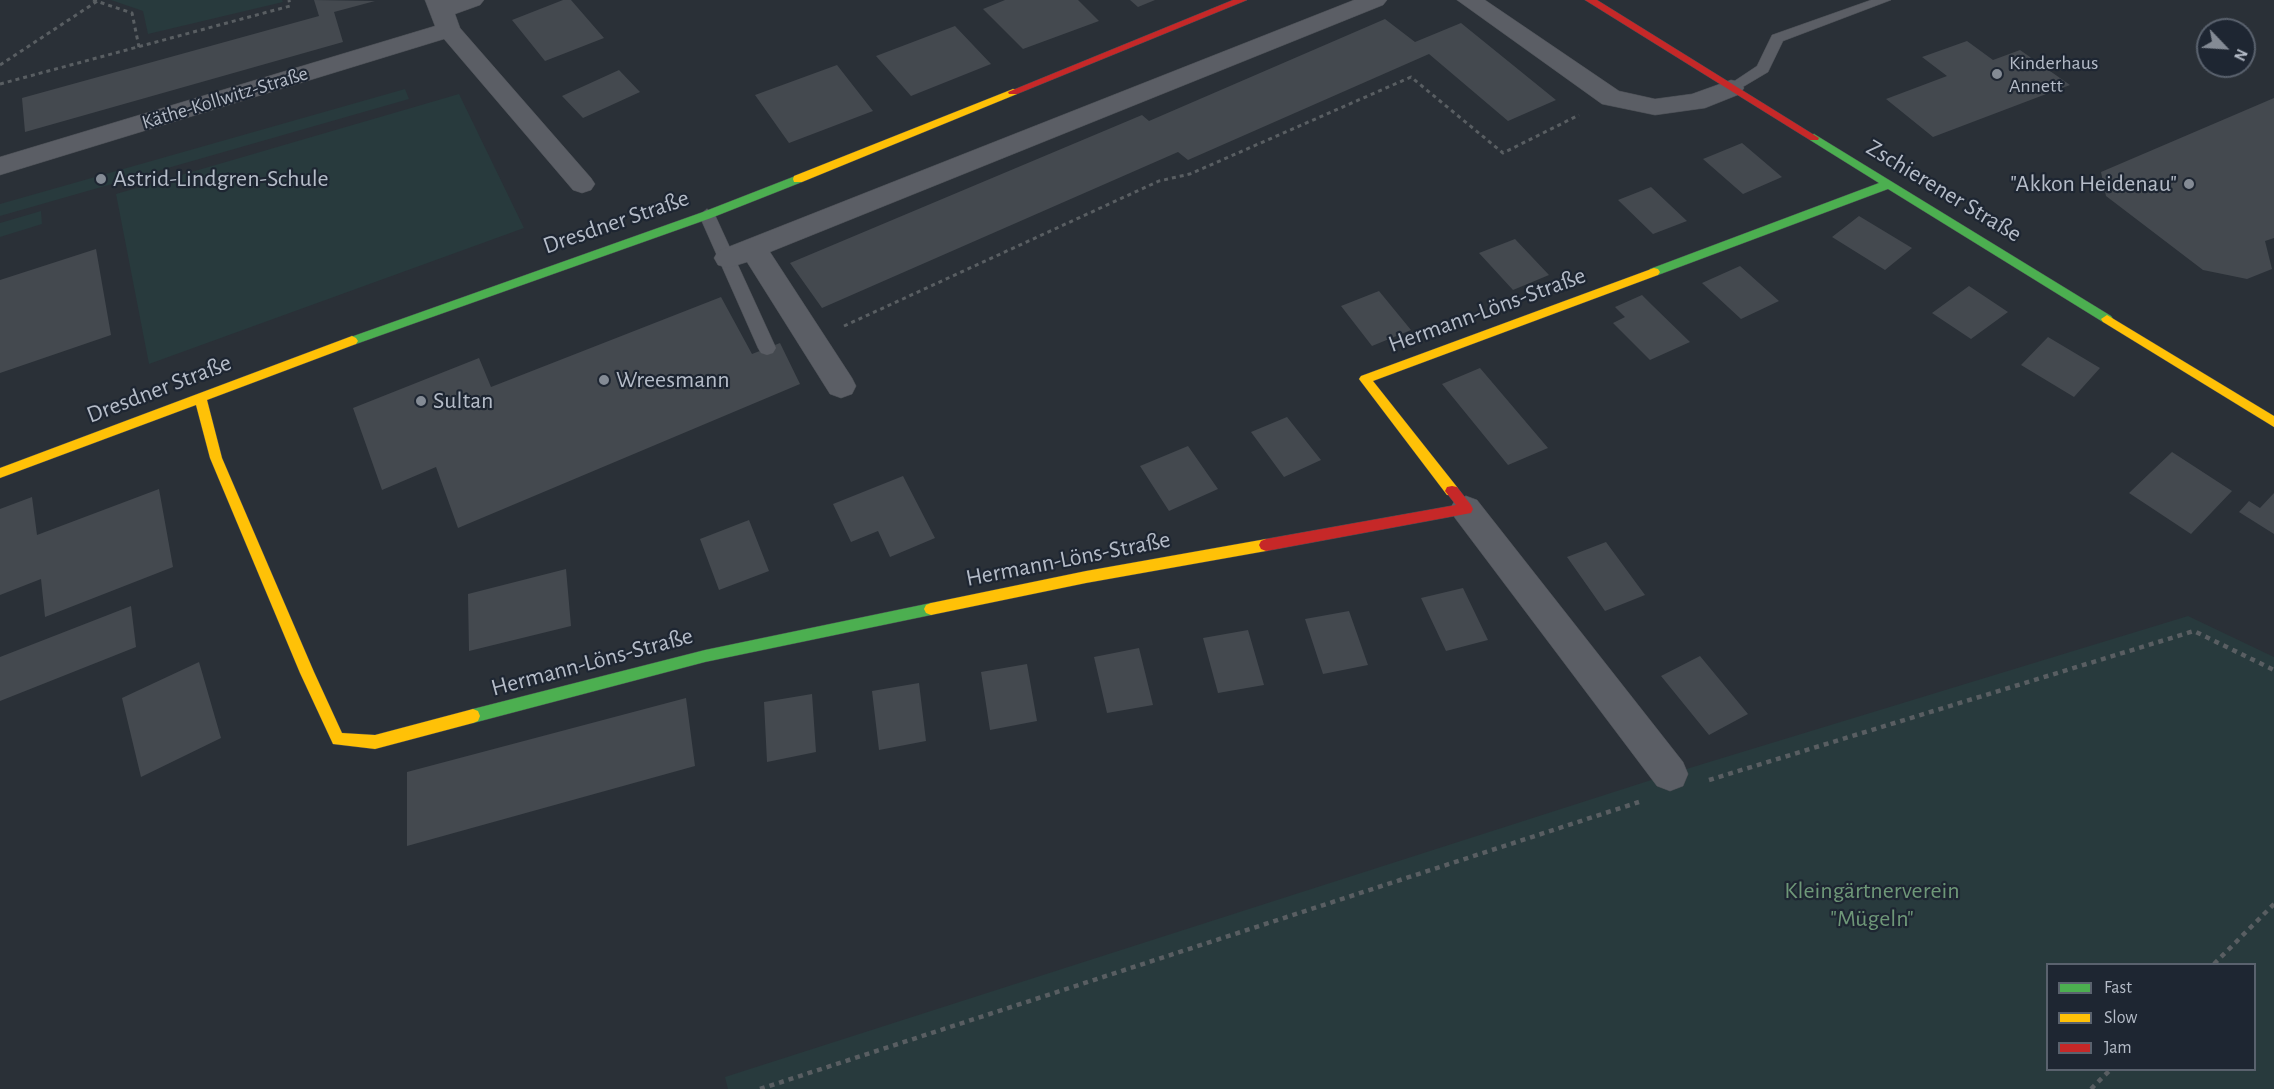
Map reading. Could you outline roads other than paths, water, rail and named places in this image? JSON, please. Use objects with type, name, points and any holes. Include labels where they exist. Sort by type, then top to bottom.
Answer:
[{"type":"street","name":"Käthe-Kollwitz-Straße","points":[[0,166],[442,14],[472,0]]},
{"type":"street","name":"Dresdner Straße","points":[[0,473],[459,301],[707,215],[1242,0]]},
{"type":"street","points":[[841,386],[812,341],[741,253],[1375,0]]},
{"type":"street","points":[[1468,0],[1611,98],[1654,107],[1696,102],[1731,88]]},
{"type":"street","name":"Zschierener Straße","points":[[1590,0],[2274,422]]},
{"type":"street","points":[[442,14],[582,184]]},
{"type":"street","name":"Hermann-Löns-Straße","points":[[200,398],[216,458],[307,674],[338,739],[375,742],[705,656],[1086,577],[1466,509],[1365,379],[1889,184]]},
{"type":"street","points":[[1466,509],[1670,774]]},
{"type":"lane","points":[[1731,88],[1763,69],[1777,38],[1884,0]]},
{"type":"lane","points":[[707,215],[741,253],[767,348]]},
{"type":"place","name":"Kinderhaus Annett","points":[[1997,74]]},
{"type":"place","name":"Astrid-Lindgren-Schule","points":[[101,179]]},
{"type":"place","name":"\"Akkon Heidenau\"","points":[[2189,184]]},
{"type":"place","name":"Wreesmann","points":[[604,380]]},
{"type":"place","name":"Sultan","points":[[421,401]]},
{"type":"park label","name":"Kleingärtnerverein \"Mügeln\"","points":[[1872,905]]}]
